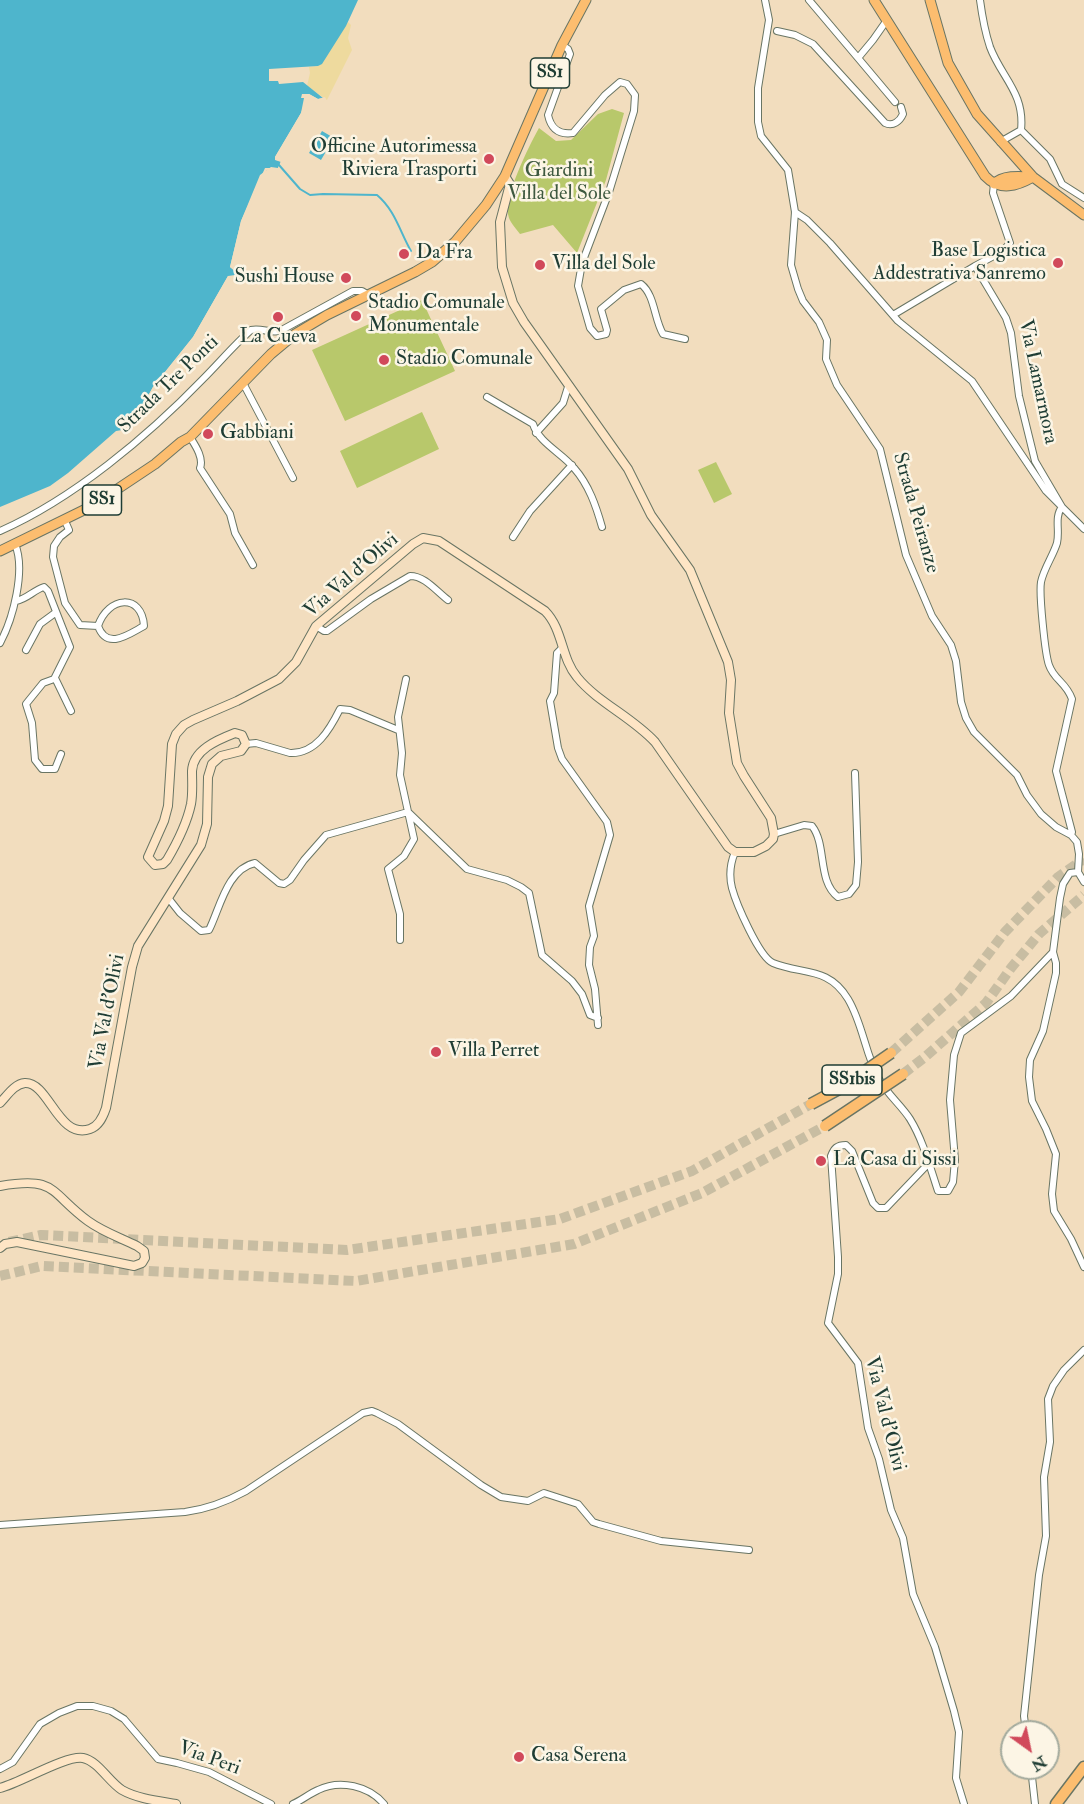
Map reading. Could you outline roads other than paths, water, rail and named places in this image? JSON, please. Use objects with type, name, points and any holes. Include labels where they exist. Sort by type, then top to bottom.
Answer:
[{"type":"highway","name":"SS1bis","points":[[811,1104],[839,1089],[891,1053]]},
{"type":"highway","name":"SS1bis","points":[[825,1126],[903,1074]]},
{"type":"highway","points":[[1056,1804],[1084,1767]]},
{"type":"main road","name":"SS1","points":[[0,551],[65,521],[155,464],[181,441],[190,437],[271,354],[295,334],[367,294],[416,272],[442,254],[474,220],[505,176],[562,45],[586,0]]},
{"type":"main road","points":[[874,0],[980,169],[994,184],[1004,178],[1034,177]]},
{"type":"main road","points":[[930,0],[948,63],[977,114],[1034,177],[1084,215]]},
{"type":"street","name":"Strada Peiranze","points":[[765,0],[769,20],[758,88],[758,122],[761,136],[788,170],[795,212],[790,265],[793,276],[803,301],[819,322],[827,340],[826,359],[837,385],[880,449],[906,555],[932,616],[954,653],[960,702],[966,718],[974,732],[1017,775],[1027,795],[1041,814],[1056,827],[1071,835]]},
{"type":"street","points":[[809,0],[895,102]]},
{"type":"street","points":[[980,0],[990,46],[1017,100],[1022,117],[1021,130],[1050,159],[1062,184],[1084,198]]},
{"type":"street","points":[[858,58],[887,20]]},
{"type":"street","points":[[777,31],[795,35],[813,44],[885,123],[891,125],[898,121],[903,114],[901,107]]},
{"type":"street","points":[[562,45],[570,54],[548,115],[553,129],[560,133],[573,133],[605,95],[620,82],[627,84],[635,95],[634,111],[609,192],[582,263],[578,286],[590,328],[597,336],[606,334],[601,309],[624,290],[640,284],[648,291],[663,334],[685,339]]},
{"type":"street","points":[[1000,142],[1021,130]]},
{"type":"street","points":[[505,176],[510,184],[500,222],[500,249],[505,281],[518,313],[628,469],[651,515],[690,570],[728,662],[729,713],[737,763],[771,818],[774,834],[770,842],[760,850],[748,853],[735,852],[730,868],[732,888],[762,954],[773,963],[819,973],[834,983],[848,998],[863,1030],[879,1079],[910,1120],[918,1135],[938,1191],[948,1191],[953,1182],[956,1160],[950,1100],[954,1055],[961,1033],[1011,996],[1053,952]]},
{"type":"street","points":[[893,315],[1008,247],[1010,240],[993,193],[994,184]]},
{"type":"street","name":"Via Lamarmora","points":[[795,212],[807,220],[830,243],[893,315],[972,381],[1046,491],[1084,529]]},
{"type":"street","name":"Via Lamarmora","points":[[975,266],[1006,318],[1011,333],[1019,396],[1035,461],[1062,507]]},
{"type":"street","name":"Strada Tre Ponti","points":[[0,531],[23,521],[58,500],[108,463],[176,405],[251,330],[259,328],[271,333],[280,331],[353,291],[362,291],[367,294]]},
{"type":"street","points":[[243,383],[293,477]]},
{"type":"street","points":[[536,433],[563,403],[570,386]]},
{"type":"street","points":[[488,397],[533,424],[536,433],[572,465],[596,505],[602,527]]},
{"type":"street","points":[[190,437],[201,459],[200,468],[230,514],[235,533],[253,565]]},
{"type":"street","points":[[513,537],[530,511],[572,465]]},
{"type":"street","points":[[1062,507],[1058,512],[1057,543],[1042,580],[1040,594],[1048,663],[1053,674],[1068,688],[1072,699],[1056,771],[1071,835],[1078,847],[1078,872],[1084,882]]},
{"type":"street","points":[[65,521],[69,530],[54,546],[53,557],[65,603],[80,625],[98,626]]},
{"type":"street","name":"Via Val d'Olivi","points":[[0,1103],[16,1086],[27,1083],[39,1090],[59,1117],[70,1126],[85,1130],[100,1122],[106,1108],[135,955],[144,936],[201,845],[207,824],[208,777],[212,764],[222,756],[240,751],[246,744],[242,735],[235,733],[216,741],[200,752],[192,769],[190,807],[179,836],[167,860],[163,864],[155,864],[151,862],[149,853],[164,821],[168,806],[170,758],[176,734],[184,725],[193,720],[279,679],[296,662],[316,626],[423,538],[428,537],[439,541],[545,611],[553,620],[570,667],[579,680],[644,730],[655,742],[723,841],[735,852]]},
{"type":"street","points":[[0,643],[8,629],[16,601],[19,554],[15,544]]},
{"type":"street","points":[[316,626],[324,632],[327,631],[371,599],[410,576],[416,576],[427,582],[448,600]]},
{"type":"street","points":[[16,601],[23,600],[44,586],[70,648],[55,678],[43,683],[26,704],[32,723],[35,760],[42,769],[55,769],[61,754]]},
{"type":"street","points":[[116,603],[131,603],[137,608],[144,626],[117,640],[108,639],[98,626],[108,607],[116,603]]},
{"type":"street","points":[[26,650],[40,624],[55,613]]},
{"type":"street","points":[[408,812],[467,869],[507,880],[529,893],[542,955],[572,981],[582,994],[590,1015],[598,1022],[595,989],[589,966],[590,947],[594,936],[589,906],[610,835],[607,822],[562,759],[558,748],[550,701],[554,693],[557,653],[563,646]]},
{"type":"street","points":[[55,678],[71,711]]},
{"type":"street","points":[[400,940],[400,914],[388,869],[404,856],[414,839],[400,775],[402,753],[398,730],[400,699],[406,679]]},
{"type":"street","points":[[246,744],[256,743],[290,753],[302,751],[326,734],[340,709],[350,710],[398,730]]},
{"type":"street","points":[[774,834],[804,825],[812,826],[818,836],[830,889],[838,897],[849,894],[856,885],[858,862],[855,773]]},
{"type":"street","points":[[169,899],[180,913],[201,931],[209,930],[228,887],[240,870],[247,865],[255,863],[279,883],[284,884],[290,880],[304,860],[326,836],[408,812]]},
{"type":"street","points":[[1078,872],[1070,873],[1063,884],[1053,952],[1056,973],[1042,1031],[1030,1060],[1029,1077],[1032,1101],[1056,1154],[1052,1194],[1054,1211],[1084,1267]]},
{"type":"street","name":"Via Val d'Olivi","points":[[929,1163],[894,1202],[886,1208],[878,1209],[873,1203],[852,1151],[846,1145],[834,1148],[831,1156],[838,1274],[828,1323],[858,1363],[868,1428],[879,1459],[891,1510],[903,1538],[913,1594],[935,1647],[954,1711],[959,1732],[956,1778],[964,1804]]},
{"type":"street","points":[[0,1186],[29,1182],[51,1188],[92,1224],[144,1251],[145,1258],[142,1263],[134,1266],[17,1242],[0,1248]]},
{"type":"street","points":[[1024,1720],[1039,1575],[1046,1536],[1044,1477],[1050,1442],[1048,1399],[1053,1386],[1064,1370],[1084,1350]]},
{"type":"street","points":[[0,1525],[207,1509],[228,1502],[367,1412],[377,1413],[398,1424],[501,1497],[528,1501],[544,1493],[578,1504],[593,1522],[599,1524],[661,1541],[749,1550]]},
{"type":"street","name":"Via Peri","points":[[0,1769],[13,1762],[40,1724],[77,1706],[93,1706],[111,1711],[124,1719],[158,1759],[209,1772],[271,1804]]},
{"type":"street","points":[[0,1788],[70,1759],[83,1758],[93,1763],[119,1788],[127,1792],[176,1804]]},
{"type":"street","points":[[1032,1780],[1035,1804]]},
{"type":"street","points":[[293,1804],[320,1789],[338,1784],[365,1789],[384,1804]]},
{"type":"water","points":[[0,0],[358,0],[346,26],[322,64],[269,69],[269,81],[278,81],[279,84],[303,82],[323,98],[318,99],[309,94],[304,98],[301,113],[275,157],[276,160],[281,161],[278,168],[271,167],[260,175],[241,221],[230,267],[236,272],[235,276],[228,276],[193,337],[153,387],[137,415],[122,430],[116,431],[50,486],[0,507]]},
{"type":"water","points":[[322,131],[334,138],[321,160],[309,153]]},
{"type":"waterway","points":[[279,165],[300,189],[310,195],[377,195],[393,214],[411,251]]},
{"type":"tunnel","points":[[891,1053],[959,992],[1005,932],[1058,877],[1084,859]]},
{"type":"tunnel","points":[[903,1074],[986,1003],[1039,934],[1084,895]]},
{"type":"tunnel","points":[[9,1242],[41,1235],[347,1250],[560,1219],[692,1171],[811,1104]]},
{"type":"tunnel","points":[[0,1276],[42,1266],[356,1281],[574,1244],[702,1193],[825,1126]]},
{"type":"place","name":"Officine Autorimessa Riviera Trasporti","points":[[489,159]]},
{"type":"place","name":"Da Fra","points":[[404,254]]},
{"type":"place","name":"Base Logistica Addestrativa Sanremo","points":[[1058,263]]},
{"type":"place","name":"Villa del Sole","points":[[540,265]]},
{"type":"place","name":"Sushi House","points":[[346,278]]},
{"type":"place","name":"Stadio Comunale Monumentale","points":[[356,316]]},
{"type":"place","name":"La Cueva","points":[[278,317]]},
{"type":"place","name":"Stadio Comunale","points":[[384,360]]},
{"type":"place","name":"Gabbiani","points":[[208,434]]},
{"type":"place","name":"Villa Perret","points":[[436,1052]]},
{"type":"place","name":"La Casa di Sissi","points":[[821,1161]]},
{"type":"place","name":"Casa Serena","points":[[519,1757]]},
{"type":"park label","name":"Giardini Villa del Sole","points":[[559,184]]}]
